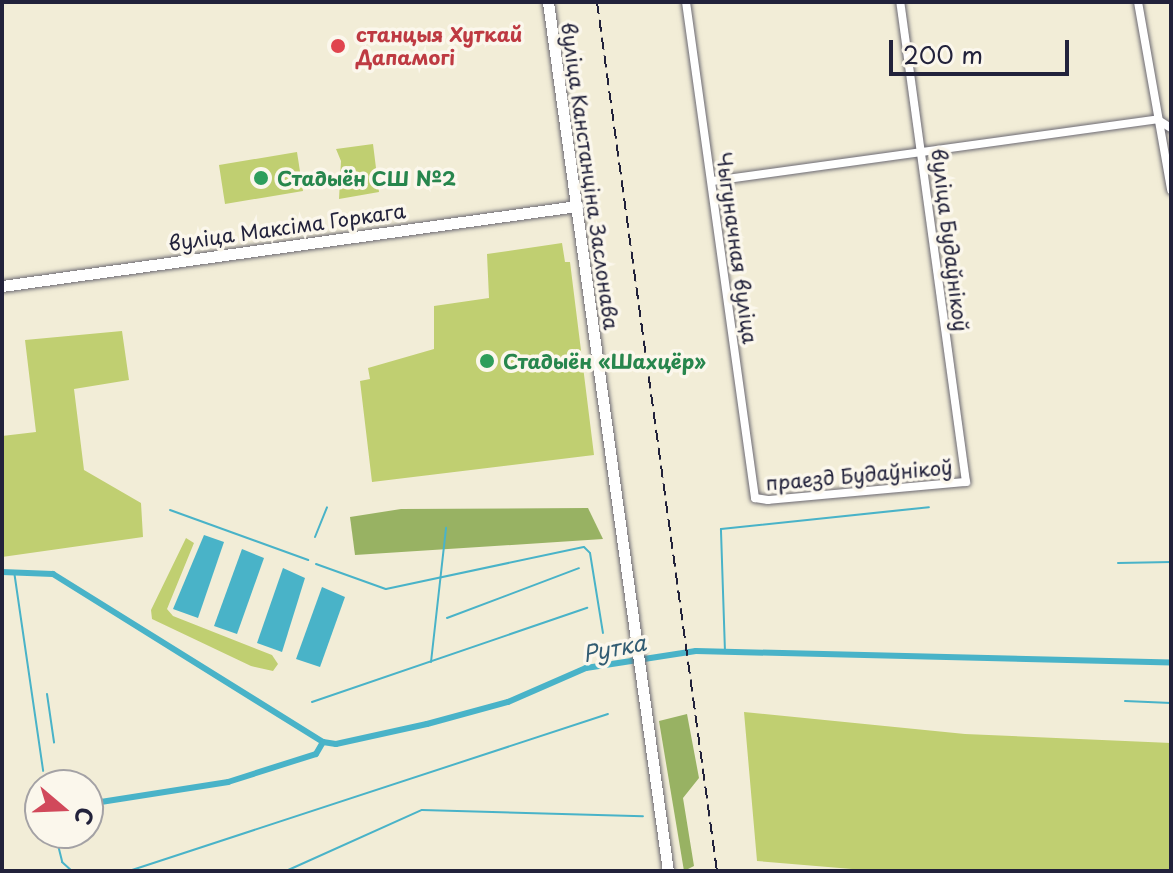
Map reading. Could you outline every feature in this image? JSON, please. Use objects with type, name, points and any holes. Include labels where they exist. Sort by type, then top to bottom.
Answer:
[{"type":"main road","name":"вуліца Канстанціна Заслонава","points":[[548,2],[668,871]]},
{"type":"main road","name":"вуліца Максіма Горкага","points":[[2,286],[577,206]]},
{"type":"street","name":"Чыгуначная вуліца","points":[[686,2],[755,498]]},
{"type":"street","name":"вуліца Будаўнікоў","points":[[900,2],[966,482]]},
{"type":"street","points":[[1138,2],[1171,190]]},
{"type":"street","points":[[713,181],[1157,119],[1171,128]]},
{"type":"street","name":"праезд Будаўнікоў","points":[[755,498],[966,482]]},
{"type":"green space","points":[[373,144],[379,192],[339,199],[341,161],[336,149]]},
{"type":"green space","name":"Стадыён СШ №2","points":[[297,152],[303,191],[225,204],[219,165]]},
{"type":"green space","name":"Стадыён «Шахцёр»","points":[[562,243],[565,262],[570,262],[594,455],[372,482],[360,381],[370,379],[368,368],[434,349],[434,306],[489,298],[487,254]]},
{"type":"green space","points":[[122,331],[129,380],[74,389],[84,470],[141,503],[143,537],[2,557],[2,436],[36,432],[25,340]]},
{"type":"green space","points":[[588,508],[603,539],[355,555],[350,517],[401,509]]},
{"type":"green space","points":[[186,538],[194,543],[167,609],[173,616],[272,655],[278,664],[273,671],[251,666],[152,619],[151,610]]},
{"type":"green space","points":[[744,712],[965,734],[1171,743],[1171,871],[876,871],[757,861]]},
{"type":"green space","points":[[687,714],[699,778],[683,798],[694,866],[684,871],[659,721]]},
{"type":"water","points":[[204,535],[224,542],[198,618],[173,609]]},
{"type":"water","points":[[242,549],[264,558],[237,634],[214,626]]},
{"type":"water","points":[[283,568],[305,578],[282,652],[257,643]]},
{"type":"water","points":[[322,587],[345,597],[320,667],[296,659]]},
{"type":"waterway","points":[[315,537],[327,507]]},
{"type":"waterway","points":[[725,652],[721,529],[929,507]]},
{"type":"waterway","points":[[170,510],[308,560]]},
{"type":"waterway","points":[[431,662],[446,528]]},
{"type":"waterway","points":[[316,564],[386,589],[584,547],[590,553],[603,633]]},
{"type":"waterway","points":[[1118,563],[1171,562]]},
{"type":"waterway","points":[[447,618],[579,568]]},
{"type":"waterway","points":[[14,571],[43,769]]},
{"type":"waterway","points":[[2,572],[53,574],[323,742]]},
{"type":"waterway","points":[[312,702],[587,608]]},
{"type":"waterway","name":"Рутка","points":[[104,801],[228,782],[316,754],[323,742],[336,744],[508,702],[586,668],[696,651],[1171,663]]},
{"type":"waterway","points":[[47,694],[54,742]]},
{"type":"waterway","points":[[1125,701],[1171,703]]},
{"type":"waterway","points":[[129,871],[608,714]]},
{"type":"waterway","points":[[286,871],[422,810],[643,816]]},
{"type":"waterway","points":[[59,849],[62,862],[72,871]]},
{"type":"railway","points":[[597,2],[717,871]]},
{"type":"place","name":"станцыя Хуткай Дапамогі","points":[[338,46]]},
{"type":"place","name":"Стадыён СШ №2","points":[[261,178]]},
{"type":"place","name":"Стадыён «Шахцёр»","points":[[487,361]]}]
